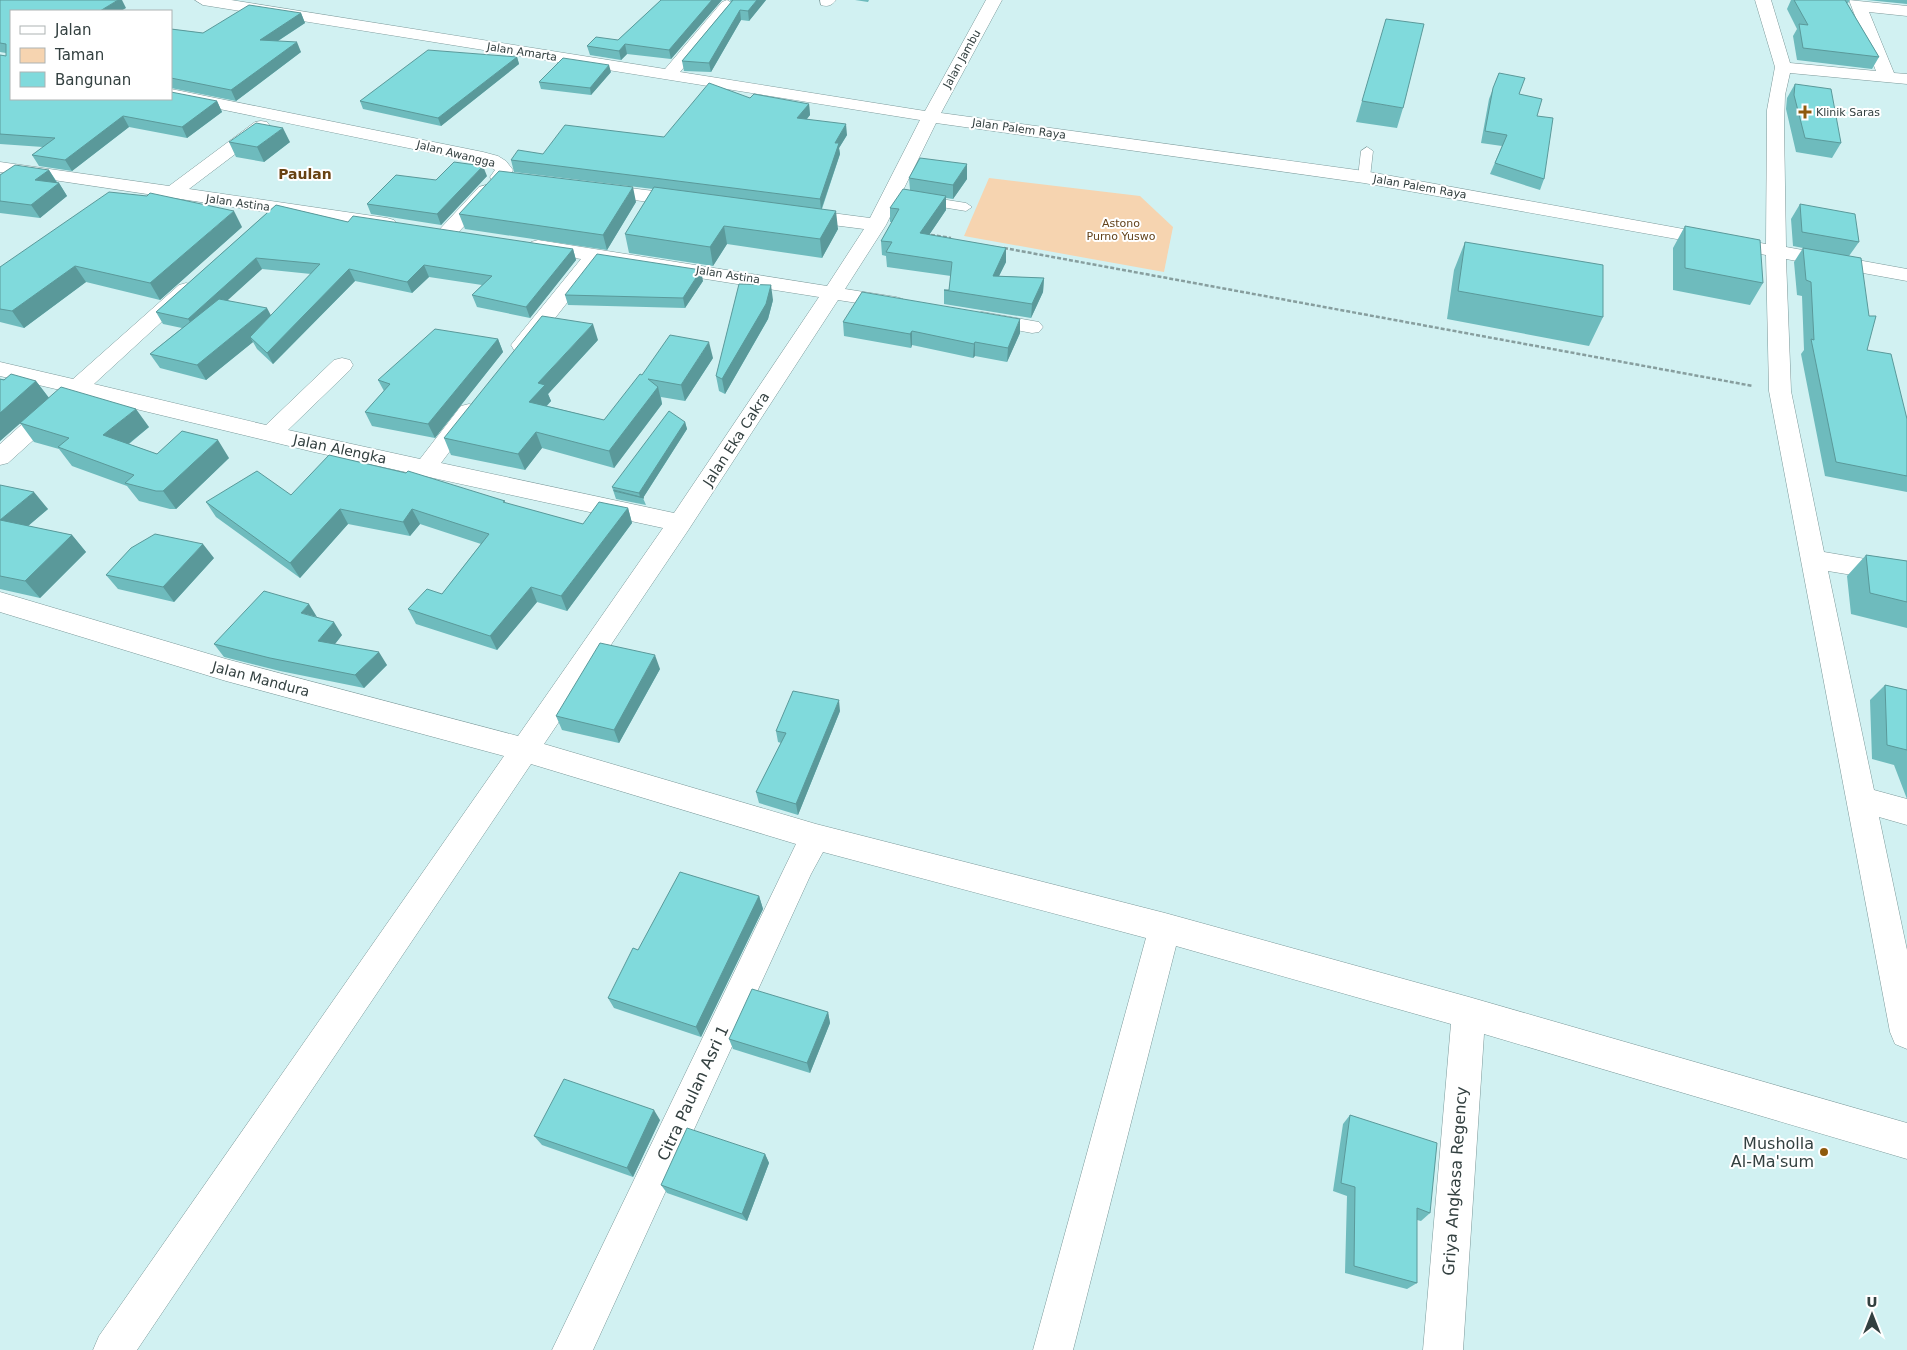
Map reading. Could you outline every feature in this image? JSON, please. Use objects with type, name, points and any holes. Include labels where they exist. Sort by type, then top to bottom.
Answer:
[{"type":"street","name":"Jalan Amarta","points":[[204,0],[930,117]]},
{"type":"street","name":"Jalan Jambu","points":[[930,117],[994,0]]},
{"type":"street","points":[[1763,0],[1783,67],[1777,87],[1776,342],[1780,391],[1907,1032]]},
{"type":"street","points":[[1858,3],[1887,77]]},
{"type":"street","points":[[1858,3],[1907,11]]},
{"type":"street","points":[[668,76],[727,5]]},
{"type":"street","points":[[1783,67],[1907,79]]},
{"type":"street","name":"Jalan Awangga","points":[[172,94],[492,160],[504,170],[499,177],[546,183]]},
{"type":"street","points":[[172,193],[276,116]]},
{"type":"street","name":"Jalan Palem Raya","points":[[930,117],[1364,177],[1907,275]]},
{"type":"street","name":"Jalan Eka Cakra","points":[[113,1350],[680,523],[876,225],[901,197],[930,117]]},
{"type":"street","name":"Jalan Astina","points":[[0,167],[466,236]]},
{"type":"street","points":[[428,230],[499,177]]},
{"type":"street","points":[[584,188],[646,205],[700,203]]},
{"type":"street","points":[[254,228],[277,208]]},
{"type":"street","points":[[787,213],[876,225]]},
{"type":"street","name":"Jalan Astina","points":[[515,243],[611,252],[916,306]]},
{"type":"street","points":[[510,360],[611,252]]},
{"type":"street","points":[[0,457],[203,274]]},
{"type":"street","points":[[964,315],[1032,327]]},
{"type":"street","points":[[271,433],[342,365]]},
{"type":"street","name":"Jalan Alengka","points":[[0,370],[426,468],[680,523]]},
{"type":"street","points":[[426,468],[481,395]]},
{"type":"street","points":[[1814,558],[1907,575]]},
{"type":"street","name":"Jalan Mandura","points":[[0,602],[226,670],[524,750],[816,837],[1165,928],[1469,1013],[1907,1141]]},
{"type":"street","points":[[1862,799],[1907,812]]},
{"type":"street","name":"Citra Paulan Asri 1","points":[[572,1350],[800,865],[816,837]]},
{"type":"street","points":[[1053,1350],[1165,928]]},
{"type":"street","name":"Griya Angkasa Regency","points":[[1443,1350],[1469,1013]]},
{"type":"lane","points":[[1364,177],[1367,151]]},
{"type":"lane","points":[[901,197],[966,207]]},
{"type":"path","points":[[925,234],[954,239]]},
{"type":"path","points":[[1003,248],[1780,391]]},
{"type":"green space","name":"Astono Purno Yuswo","points":[[989,178],[1140,196],[1173,227],[1164,272],[964,236]]},
{"type":"building","points":[[0,0],[118,0],[102,10],[10,10],[10,100],[172,100],[172,92],[217,101],[182,127],[123,116],[65,160],[32,155],[55,138],[0,134],[0,55],[6,56],[6,44],[0,43]]},
{"type":"building","points":[[661,0],[712,0],[669,50],[625,44],[619,51],[587,46],[596,37],[618,40]]},
{"type":"building","points":[[733,0],[757,0],[748,11],[740,10],[709,63],[682,61]]},
{"type":"building","points":[[1794,0],[1845,0],[1879,57],[1803,48],[1799,24],[1808,25]]},
{"type":"building","points":[[249,5],[301,13],[260,40],[297,42],[231,90],[172,78],[172,29],[203,33]]},
{"type":"building","points":[[1386,19],[1424,24],[1403,108],[1362,101]]},
{"type":"building","points":[[428,50],[517,57],[438,118],[360,101]]},
{"type":"building","points":[[563,58],[609,65],[590,88],[539,82]]},
{"type":"building","points":[[1499,73],[1525,78],[1519,94],[1542,99],[1537,116],[1553,118],[1544,179],[1495,163],[1507,135],[1485,131],[1493,88]]},
{"type":"building","points":[[709,83],[750,98],[754,94],[809,104],[797,118],[846,124],[835,143],[839,143],[820,199],[511,160],[518,150],[543,154],[565,125],[664,137]]},
{"type":"building","points":[[1795,84],[1831,89],[1841,143],[1805,138],[1794,95]]},
{"type":"building","points":[[256,123],[283,128],[257,147],[229,142]]},
{"type":"building","points":[[920,158],[967,164],[953,185],[909,178]]},
{"type":"building","points":[[454,162],[483,166],[437,214],[367,204],[396,175],[436,180]]},
{"type":"building","points":[[15,165],[49,170],[35,180],[59,183],[31,205],[0,201],[0,175]]},
{"type":"building","points":[[499,171],[633,187],[603,235],[459,214]]},
{"type":"building","points":[[654,187],[836,211],[820,239],[724,226],[710,247],[625,234]]},
{"type":"building","points":[[903,189],[946,196],[920,233],[1006,248],[993,276],[1044,278],[1032,304],[944,290],[949,290],[952,262],[886,252],[892,242],[881,241],[899,209],[890,208]]},
{"type":"building","points":[[109,192],[147,196],[150,193],[234,211],[150,283],[75,266],[12,311],[0,309],[0,267]]},
{"type":"building","points":[[1800,204],[1855,214],[1859,242],[1802,232]]},
{"type":"building","points":[[276,205],[348,222],[353,216],[573,249],[526,307],[472,295],[492,276],[424,265],[407,282],[349,269],[267,353],[250,337],[320,264],[256,258],[188,319],[156,312]]},
{"type":"building","points":[[1685,226],[1760,240],[1763,283],[1685,268]]},
{"type":"building","points":[[1465,242],[1603,265],[1603,317],[1458,291]]},
{"type":"building","points":[[1803,248],[1861,258],[1869,316],[1876,316],[1867,350],[1891,354],[1907,419],[1907,476],[1836,462],[1811,339],[1814,340],[1811,282],[1806,280]]},
{"type":"building","points":[[597,254],[701,270],[683,298],[565,295]]},
{"type":"building","points":[[739,284],[771,285],[766,304],[722,379],[716,376]]},
{"type":"building","points":[[862,292],[1020,319],[1008,348],[975,342],[974,344],[912,331],[910,334],[843,322]]},
{"type":"building","points":[[219,299],[267,308],[197,365],[150,354]]},
{"type":"building","points":[[542,316],[593,324],[538,383],[545,385],[529,402],[604,420],[640,374],[642,375],[670,335],[709,342],[681,385],[648,379],[658,387],[609,451],[536,432],[518,454],[444,438]]},
{"type":"building","points":[[435,329],[498,339],[428,424],[365,412],[390,384],[378,380]]},
{"type":"building","points":[[11,374],[36,381],[0,413],[0,379],[4,380]]},
{"type":"building","points":[[61,387],[136,409],[103,435],[157,454],[182,431],[218,440],[163,491],[125,483],[134,475],[58,447],[69,438],[20,423]]},
{"type":"building","points":[[669,411],[685,422],[639,493],[612,487]]},
{"type":"building","points":[[329,455],[406,473],[408,471],[505,501],[503,502],[583,524],[599,502],[628,508],[561,596],[531,587],[490,636],[408,609],[427,589],[442,594],[489,534],[412,509],[403,522],[340,509],[290,563],[206,502],[257,471],[291,495]]},
{"type":"building","points":[[0,485],[34,492],[0,520]]},
{"type":"building","points":[[0,520],[72,535],[25,581],[0,576]]},
{"type":"building","points":[[155,534],[203,544],[163,587],[106,575],[131,548]]},
{"type":"building","points":[[1866,555],[1907,561],[1907,602],[1870,593]]},
{"type":"building","points":[[264,591],[309,604],[301,613],[334,622],[318,641],[379,652],[355,675],[270,658],[214,644]]},
{"type":"building","points":[[600,643],[655,655],[614,730],[556,716]]},
{"type":"building","points":[[1885,685],[1907,690],[1907,750],[1887,745]]},
{"type":"building","points":[[793,691],[839,700],[796,804],[756,792],[786,733],[776,731]]},
{"type":"building","points":[[680,872],[759,896],[696,1027],[608,998],[633,948],[638,950]]},
{"type":"building","points":[[752,989],[828,1012],[807,1063],[729,1039]]},
{"type":"building","points":[[564,1079],[654,1110],[627,1168],[534,1136]]},
{"type":"building","points":[[1350,1115],[1437,1143],[1430,1213],[1417,1208],[1417,1283],[1354,1266],[1355,1187],[1341,1183]]},
{"type":"building","points":[[687,1128],[765,1154],[742,1214],[661,1185]]},
{"type":"place","name":"Klinik Saras","points":[[1805,112]]},
{"type":"place","name":"Musholla Al-Ma'sum","points":[[1824,1152]]},
{"type":"district","name":"Paulan","points":[[305,174]]}]
